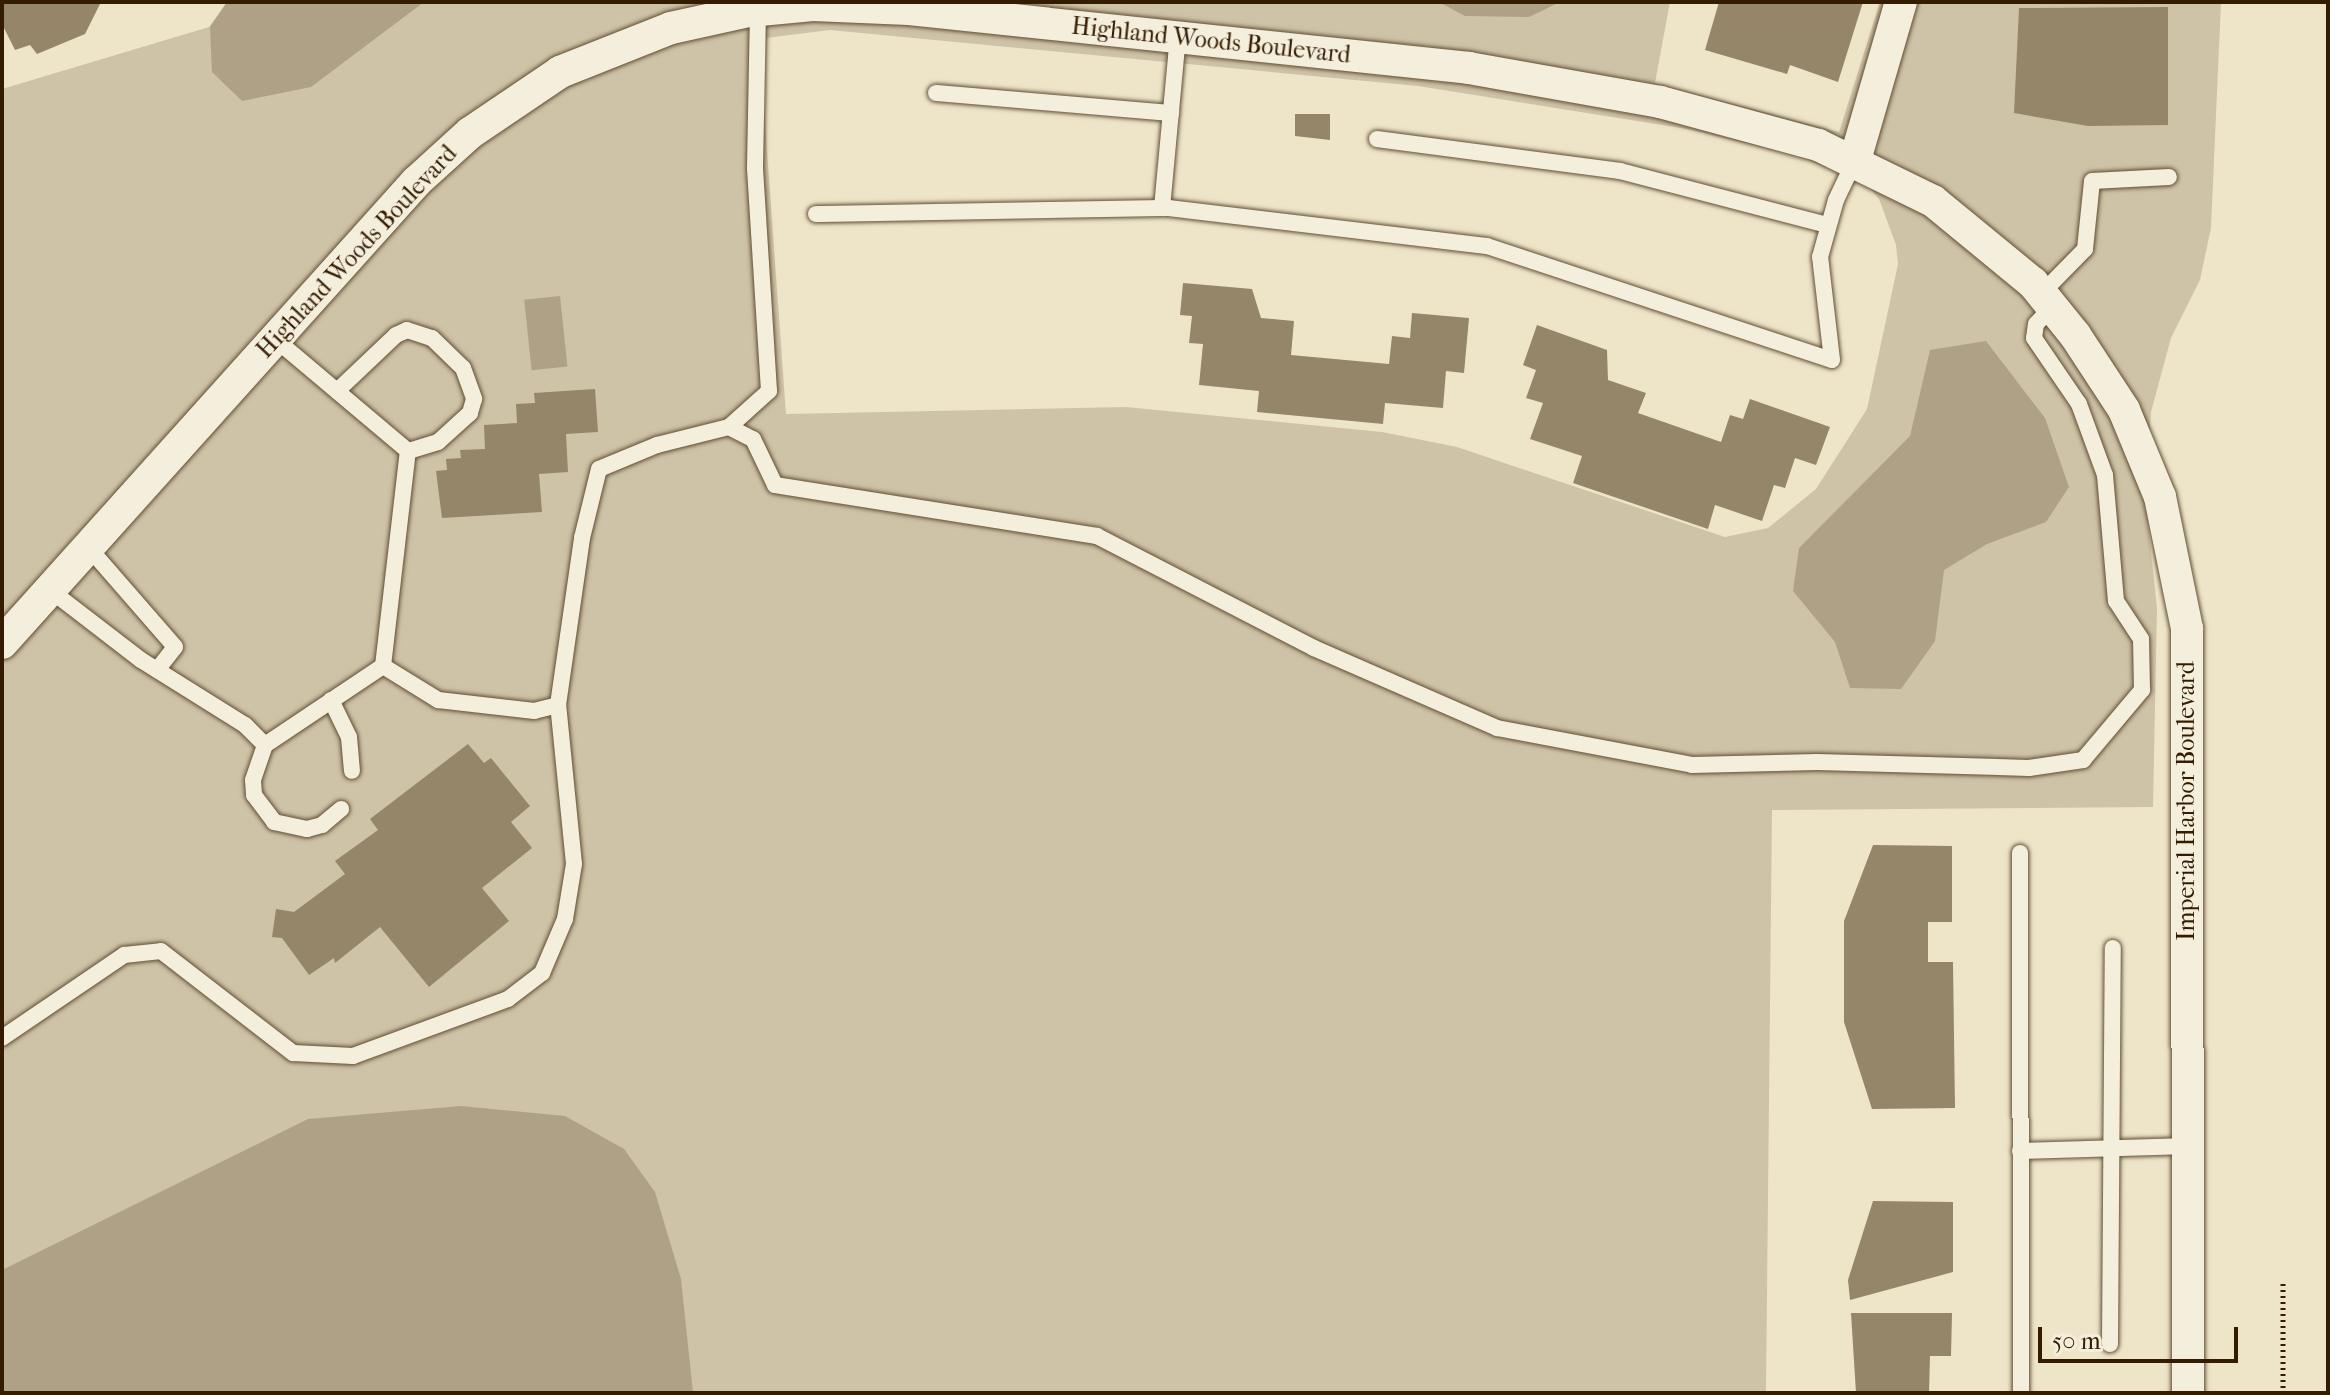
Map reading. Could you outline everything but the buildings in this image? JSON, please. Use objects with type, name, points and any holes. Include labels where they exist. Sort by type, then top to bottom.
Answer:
[{"type":"street","points":[[1855,160],[1901,2]]},
{"type":"street","name":"Highland Woods Boulevard","points":[[2,643],[416,182],[499,111],[560,72],[633,41],[758,11],[845,5],[990,10],[1178,37],[1469,68],[1586,87],[1786,134],[1855,160],[1933,201],[2007,259]]},
{"type":"street","name":"Imperial Harbor Boulevard","points":[[2007,259],[2047,300],[2109,384],[2137,439],[2166,519],[2183,595],[2189,1146],[2188,1393]]},
{"type":"lane","points":[[2,1038],[124,955],[161,951],[293,1053],[353,1056],[508,999],[542,973],[565,919],[574,864],[558,705],[582,538],[599,469],[657,445],[729,427],[769,391],[755,167],[758,11]]},
{"type":"lane","points":[[1162,208],[1178,37]]},
{"type":"lane","points":[[936,93],[1171,113]]},
{"type":"lane","points":[[1377,139],[1620,171],[1828,225]]},
{"type":"lane","points":[[816,214],[1162,208],[1487,246],[1832,360],[1820,257],[1828,225],[1855,160]]},
{"type":"lane","points":[[729,427],[753,439],[775,485],[1097,536],[1314,648],[1497,728],[1692,765],[1817,762],[2029,768],[2083,760],[2142,690],[2141,639],[2116,601],[2105,475],[2079,404],[2034,338],[2036,324],[2047,300],[2085,249],[2092,181],[2169,177]]},
{"type":"lane","points":[[337,391],[396,335],[407,330],[432,338],[463,368],[474,399],[470,413],[438,442],[408,451]]},
{"type":"lane","points":[[275,339],[408,451]]},
{"type":"lane","points":[[383,666],[408,451]]},
{"type":"lane","points":[[89,548],[175,647],[157,670]]},
{"type":"lane","points":[[50,590],[157,670],[245,725],[265,745]]},
{"type":"lane","points":[[383,666],[438,700],[534,711],[558,705]]},
{"type":"lane","points":[[341,809],[322,825],[307,829],[274,822],[254,795],[253,780],[265,745],[383,666]]},
{"type":"lane","points":[[331,700],[349,737],[352,771]]},
{"type":"lane","points":[[2020,853],[2021,1393]]},
{"type":"lane","points":[[2110,1344],[2113,948]]},
{"type":"lane","points":[[2020,1151],[2189,1146]]},
{"type":"path","points":[[2283,1281],[2283,1393]]},
{"type":"shaded area","points":[[227,2],[1670,2],[1655,83],[1839,132],[1880,2],[2221,2],[2211,228],[2200,280],[2171,338],[2151,412],[2145,496],[2157,608],[2153,807],[1772,810],[1766,1393],[2,1393],[2,89],[209,27]],"holes":[[[830,30],[1418,86],[1687,129],[1795,155],[1866,183],[1879,199],[1896,245],[1898,264],[1867,409],[1816,489],[1768,528],[1725,537],[1457,447],[1382,432],[1126,407],[786,414],[759,39]]]},
{"type":"shaded area","points":[[227,2],[424,2],[311,87],[242,101],[212,72],[210,27]]},
{"type":"shaded area","points":[[1439,2],[1560,2],[1529,17],[1465,16]]},
{"type":"shaded area","points":[[560,296],[567,367],[532,370],[524,300]]},
{"type":"shaded area","points":[[1986,341],[2045,418],[2069,487],[2046,522],[1987,544],[1944,570],[1935,641],[1901,689],[1850,688],[1835,642],[1793,591],[1799,548],[1910,436],[1930,350]]},
{"type":"shaded area","points":[[461,1106],[565,1116],[624,1149],[655,1192],[681,1279],[693,1393],[2,1393],[2,1270],[308,1119]]}]
